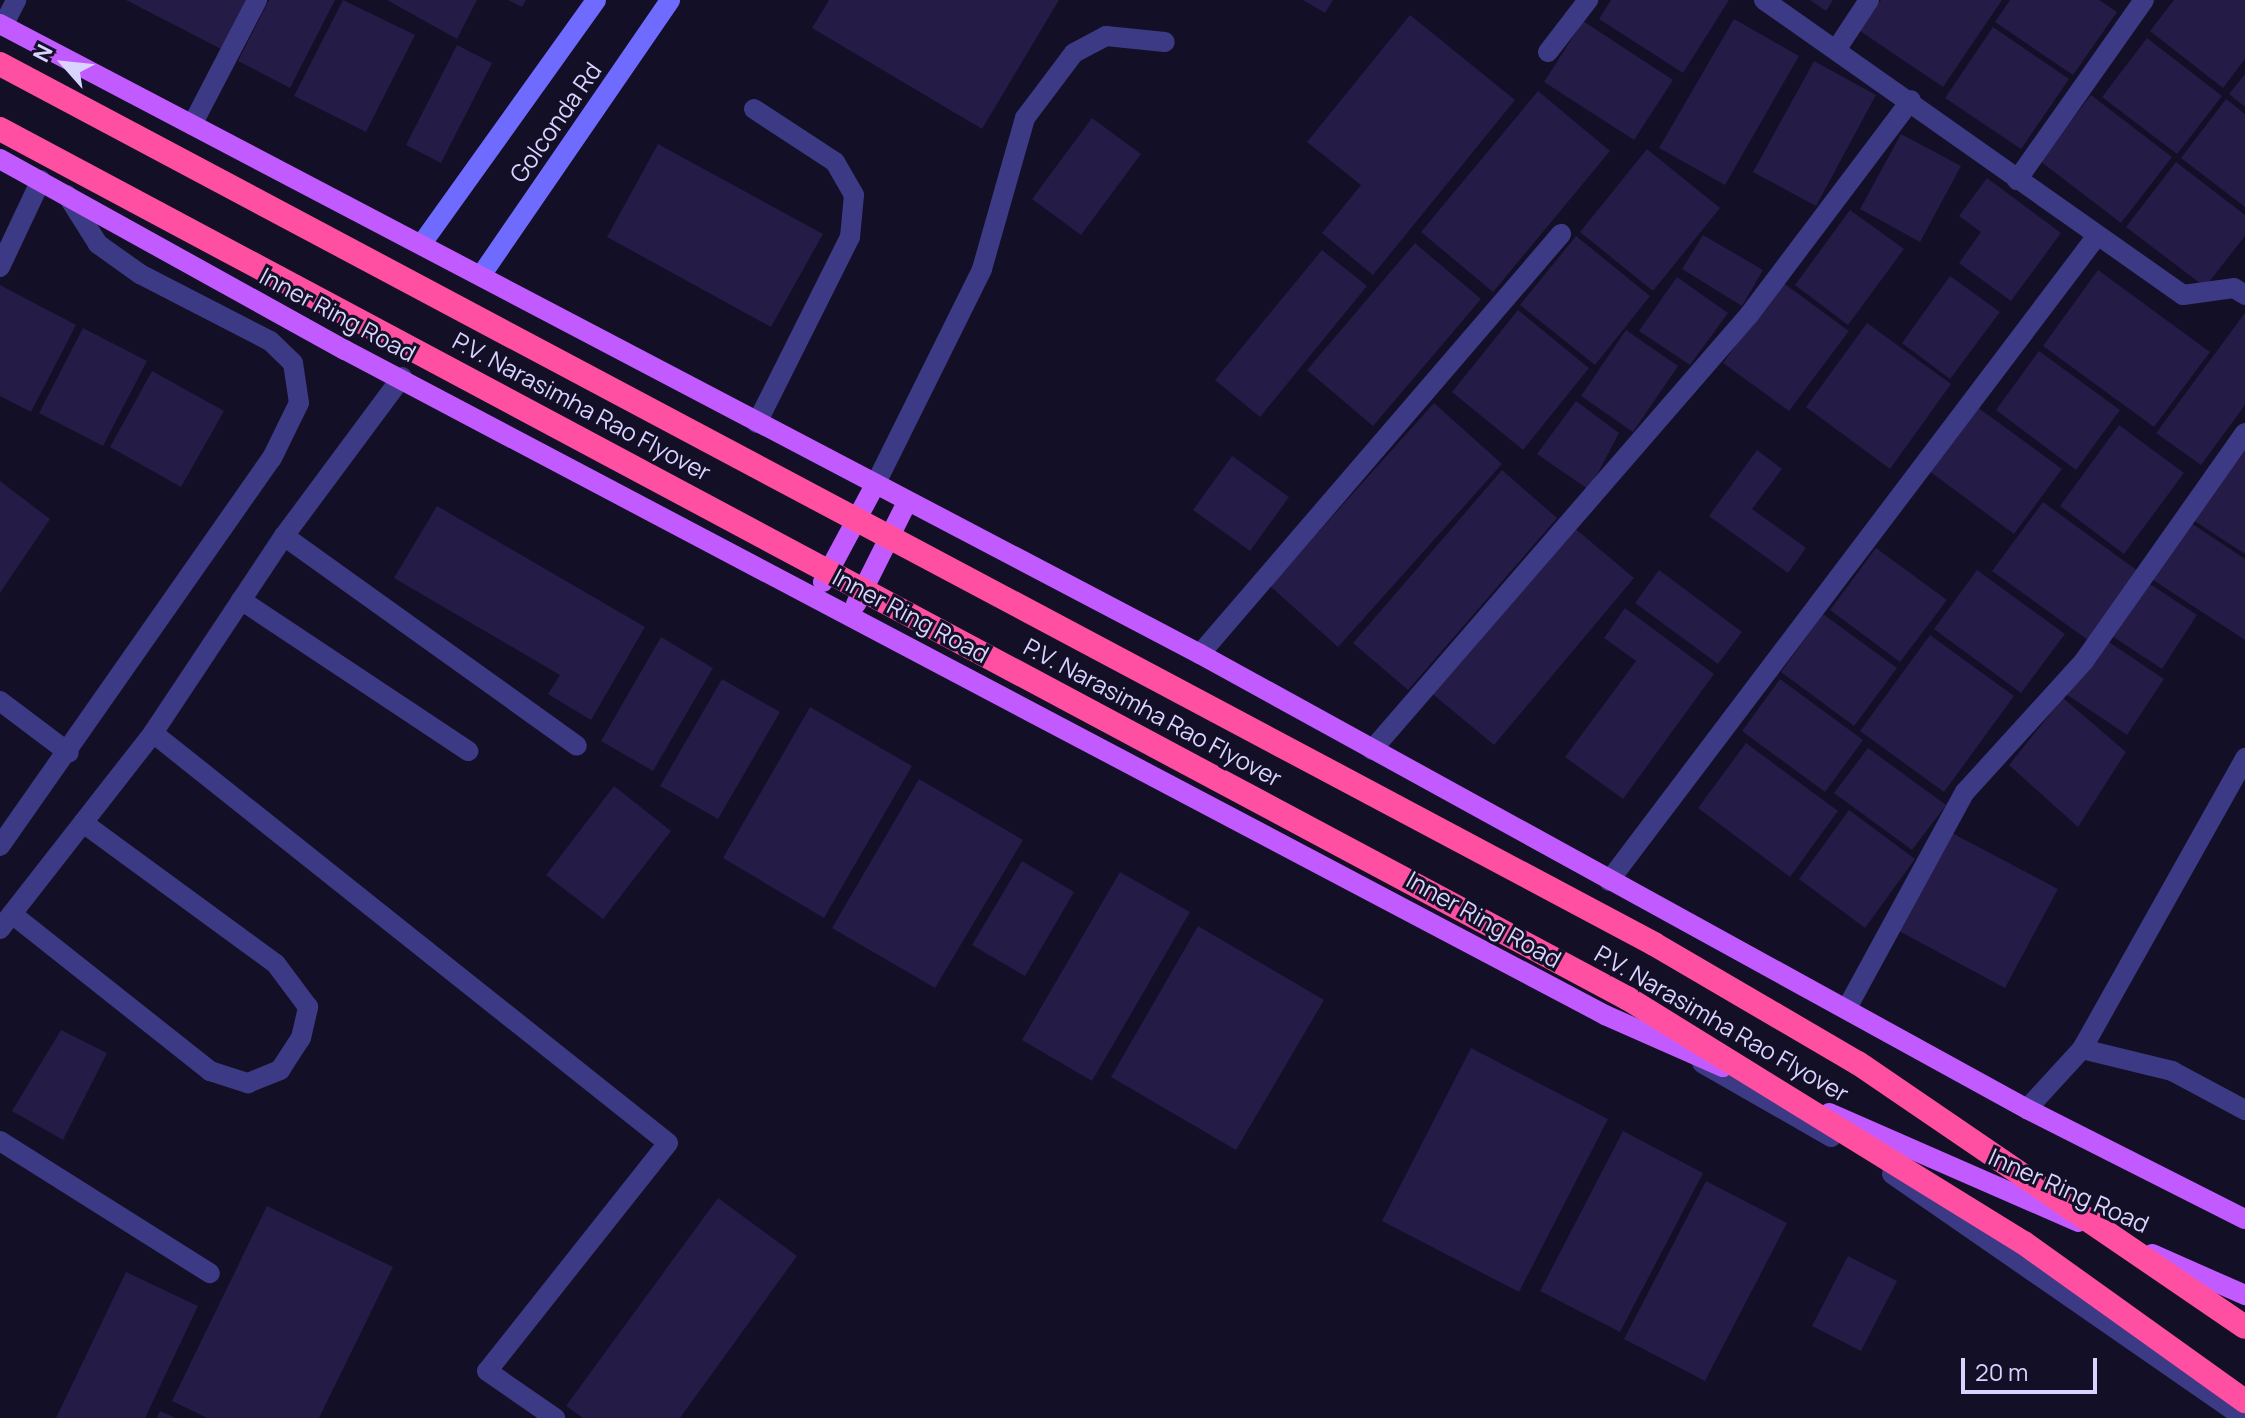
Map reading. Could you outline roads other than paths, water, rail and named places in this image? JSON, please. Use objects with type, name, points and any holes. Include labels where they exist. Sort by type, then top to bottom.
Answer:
[{"type":"highway","name":"P.V. Narasimha Rao Flyover","points":[[0,64],[1654,944],[1870,1071],[2245,1327]]},
{"type":"highway","name":"P.V. Narasimha Rao Flyover","points":[[0,129],[1627,998],[2024,1243],[2245,1401]]},
{"type":"main road","name":"Golconda Rd","points":[[423,242],[596,0]]},
{"type":"main road","name":"Golconda Rd","points":[[482,274],[670,0]]},
{"type":"main road","points":[[2,25],[423,242]]},
{"type":"main road","name":"Inner Ring Road","points":[[0,159],[402,377],[1672,1044],[2245,1295]]},
{"type":"main road","name":"Inner Ring Road","points":[[423,242],[906,504],[1200,654],[2027,1109],[2245,1219]]},
{"type":"main road","points":[[816,595],[874,487]]},
{"type":"main road","points":[[851,613],[906,504]]},
{"type":"street","points":[[2,25],[16,0]]},
{"type":"street","points":[[192,125],[257,0]]},
{"type":"street","points":[[1548,52],[1588,0]]},
{"type":"street","points":[[1764,0],[1911,100],[2096,237],[2183,295],[2241,285]]},
{"type":"street","points":[[1836,50],[1869,0]]},
{"type":"street","points":[[2017,180],[2144,0]]},
{"type":"street","points":[[874,487],[982,269],[1025,118],[1074,53],[1106,36],[1165,42]]},
{"type":"street","points":[[1372,750],[1749,315],[1911,100]]},
{"type":"street","points":[[754,109],[835,162],[854,195],[850,237],[757,423]]},
{"type":"street","points":[[0,267],[41,180]]},
{"type":"street","points":[[3,836],[69,753],[292,428],[300,381],[270,341],[140,274],[98,244],[67,195]]},
{"type":"street","points":[[1200,654],[1561,234]]},
{"type":"street","points":[[1609,881],[2096,237]]},
{"type":"street","points":[[83,823],[276,964],[308,1007],[301,1038],[280,1070],[248,1083],[210,1071],[6,922],[83,823],[153,733],[284,536],[402,377]]},
{"type":"street","points":[[1847,1008],[1965,792],[2084,661],[2245,433]]},
{"type":"street","points":[[284,536],[577,746]]},
{"type":"street","points":[[241,600],[468,751]]},
{"type":"street","points":[[0,701],[69,753]]},
{"type":"street","points":[[153,733],[668,1143],[487,1371],[555,1418]]},
{"type":"street","points":[[2027,1109],[2082,1049],[2245,758]]},
{"type":"street","points":[[1672,1044],[1863,1154],[2245,1418]]},
{"type":"street","points":[[2082,1049],[2172,1071],[2245,1110]]},
{"type":"street","points":[[0,1141],[210,1273]]}]
